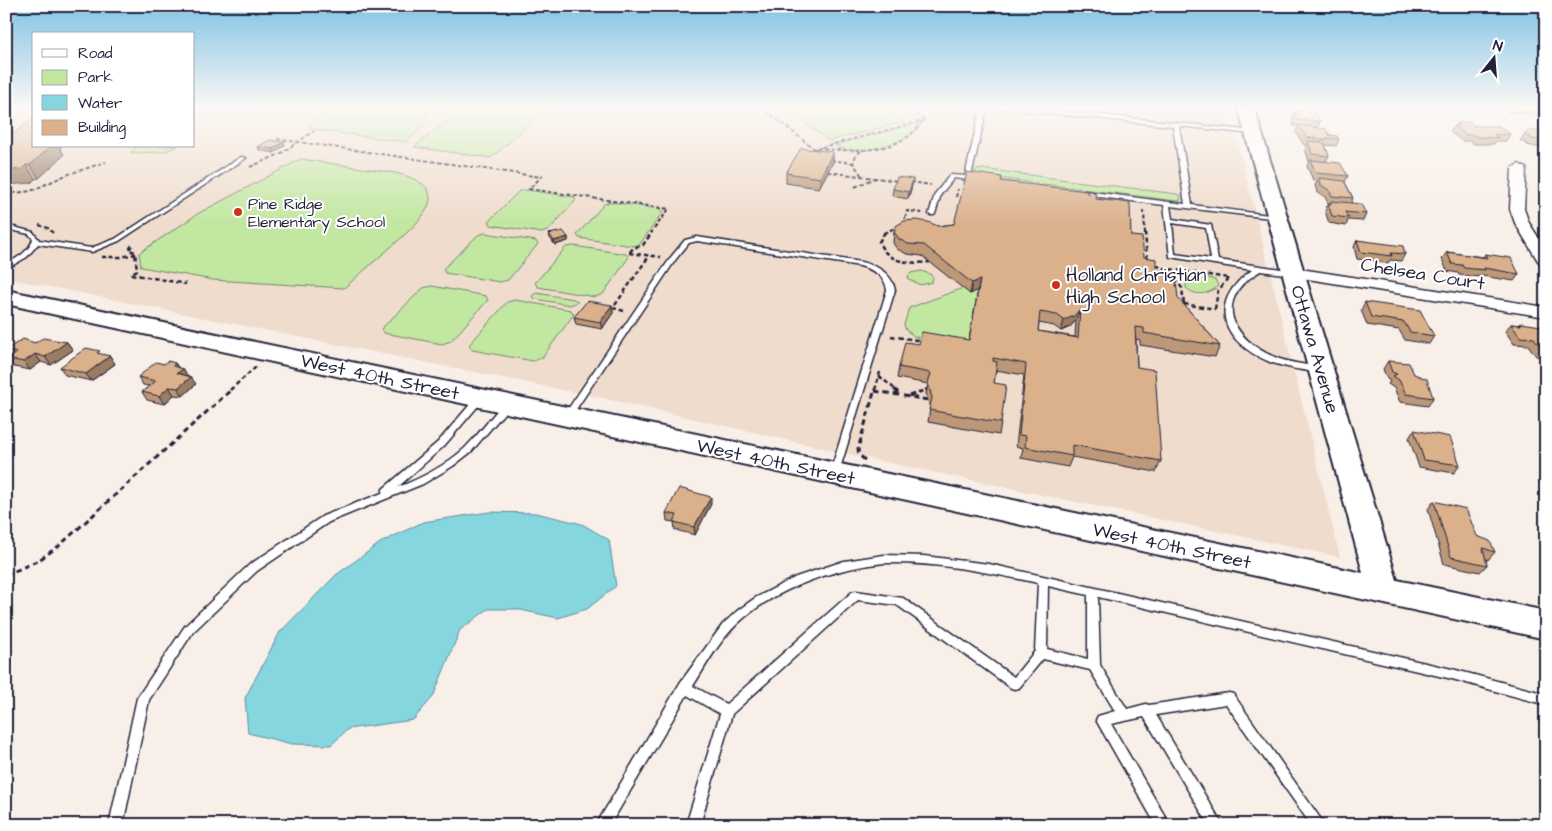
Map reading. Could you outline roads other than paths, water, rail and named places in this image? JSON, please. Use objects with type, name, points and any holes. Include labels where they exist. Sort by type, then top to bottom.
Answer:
[{"type":"street","name":"Ottawa Avenue","points":[[1257,146],[1323,370],[1384,591]]},
{"type":"street","points":[[1519,168],[1517,209],[1522,223],[1546,261]]},
{"type":"street","name":"Chelsea Court","points":[[1294,273],[1546,312]]},
{"type":"street","name":"West 40th Street","points":[[6,297],[1546,625]]},
{"type":"lane","points":[[968,178],[975,146]]},
{"type":"lane","points":[[1179,146],[1189,206]]},
{"type":"lane","points":[[36,242],[92,250],[117,240],[243,158]]},
{"type":"lane","points":[[932,214],[938,194],[952,176],[987,180]]},
{"type":"lane","points":[[1072,191],[1278,218]]},
{"type":"lane","points":[[1167,204],[1172,256],[1294,273]]},
{"type":"lane","points":[[1168,220],[1209,226],[1215,262]]},
{"type":"lane","points":[[6,228],[31,233],[36,242]]},
{"type":"lane","points":[[568,416],[673,258],[687,241],[697,239],[861,264],[883,274],[890,281],[892,290],[835,474]]},
{"type":"lane","points":[[6,267],[30,251],[36,242]]},
{"type":"lane","points":[[1259,268],[1241,280],[1230,295],[1227,308],[1233,328],[1251,348],[1268,358],[1282,363],[1323,370]]},
{"type":"lane","points":[[378,498],[441,444],[481,397]]},
{"type":"lane","points":[[116,825],[143,698],[189,630],[253,568],[326,519],[420,482],[468,450],[508,403]]},
{"type":"lane","points":[[602,825],[684,687],[727,626],[753,606],[807,577],[840,566],[884,558],[932,561],[989,568],[1443,672],[1546,700]]},
{"type":"lane","points":[[693,825],[727,710],[856,595],[899,601],[1015,684],[1041,653],[1043,580]]},
{"type":"lane","points":[[1093,592],[1094,666],[1124,715]]},
{"type":"lane","points":[[1041,653],[1094,666]]},
{"type":"lane","points":[[684,687],[727,710]]},
{"type":"lane","points":[[1164,825],[1102,720],[1146,710],[1229,698],[1320,825]]},
{"type":"lane","points":[[1146,710],[1217,825]]},
{"type":"water","points":[[489,512],[536,513],[582,524],[609,540],[616,586],[587,609],[558,618],[516,609],[488,609],[460,630],[433,697],[413,720],[348,729],[331,745],[292,744],[248,733],[245,698],[280,632],[336,575],[380,543],[423,522]]},
{"type":"place","name":"Pine Ridge Elementary School","points":[[238,212]]},
{"type":"place","name":"Holland Christian High School","points":[[1056,285]]}]
